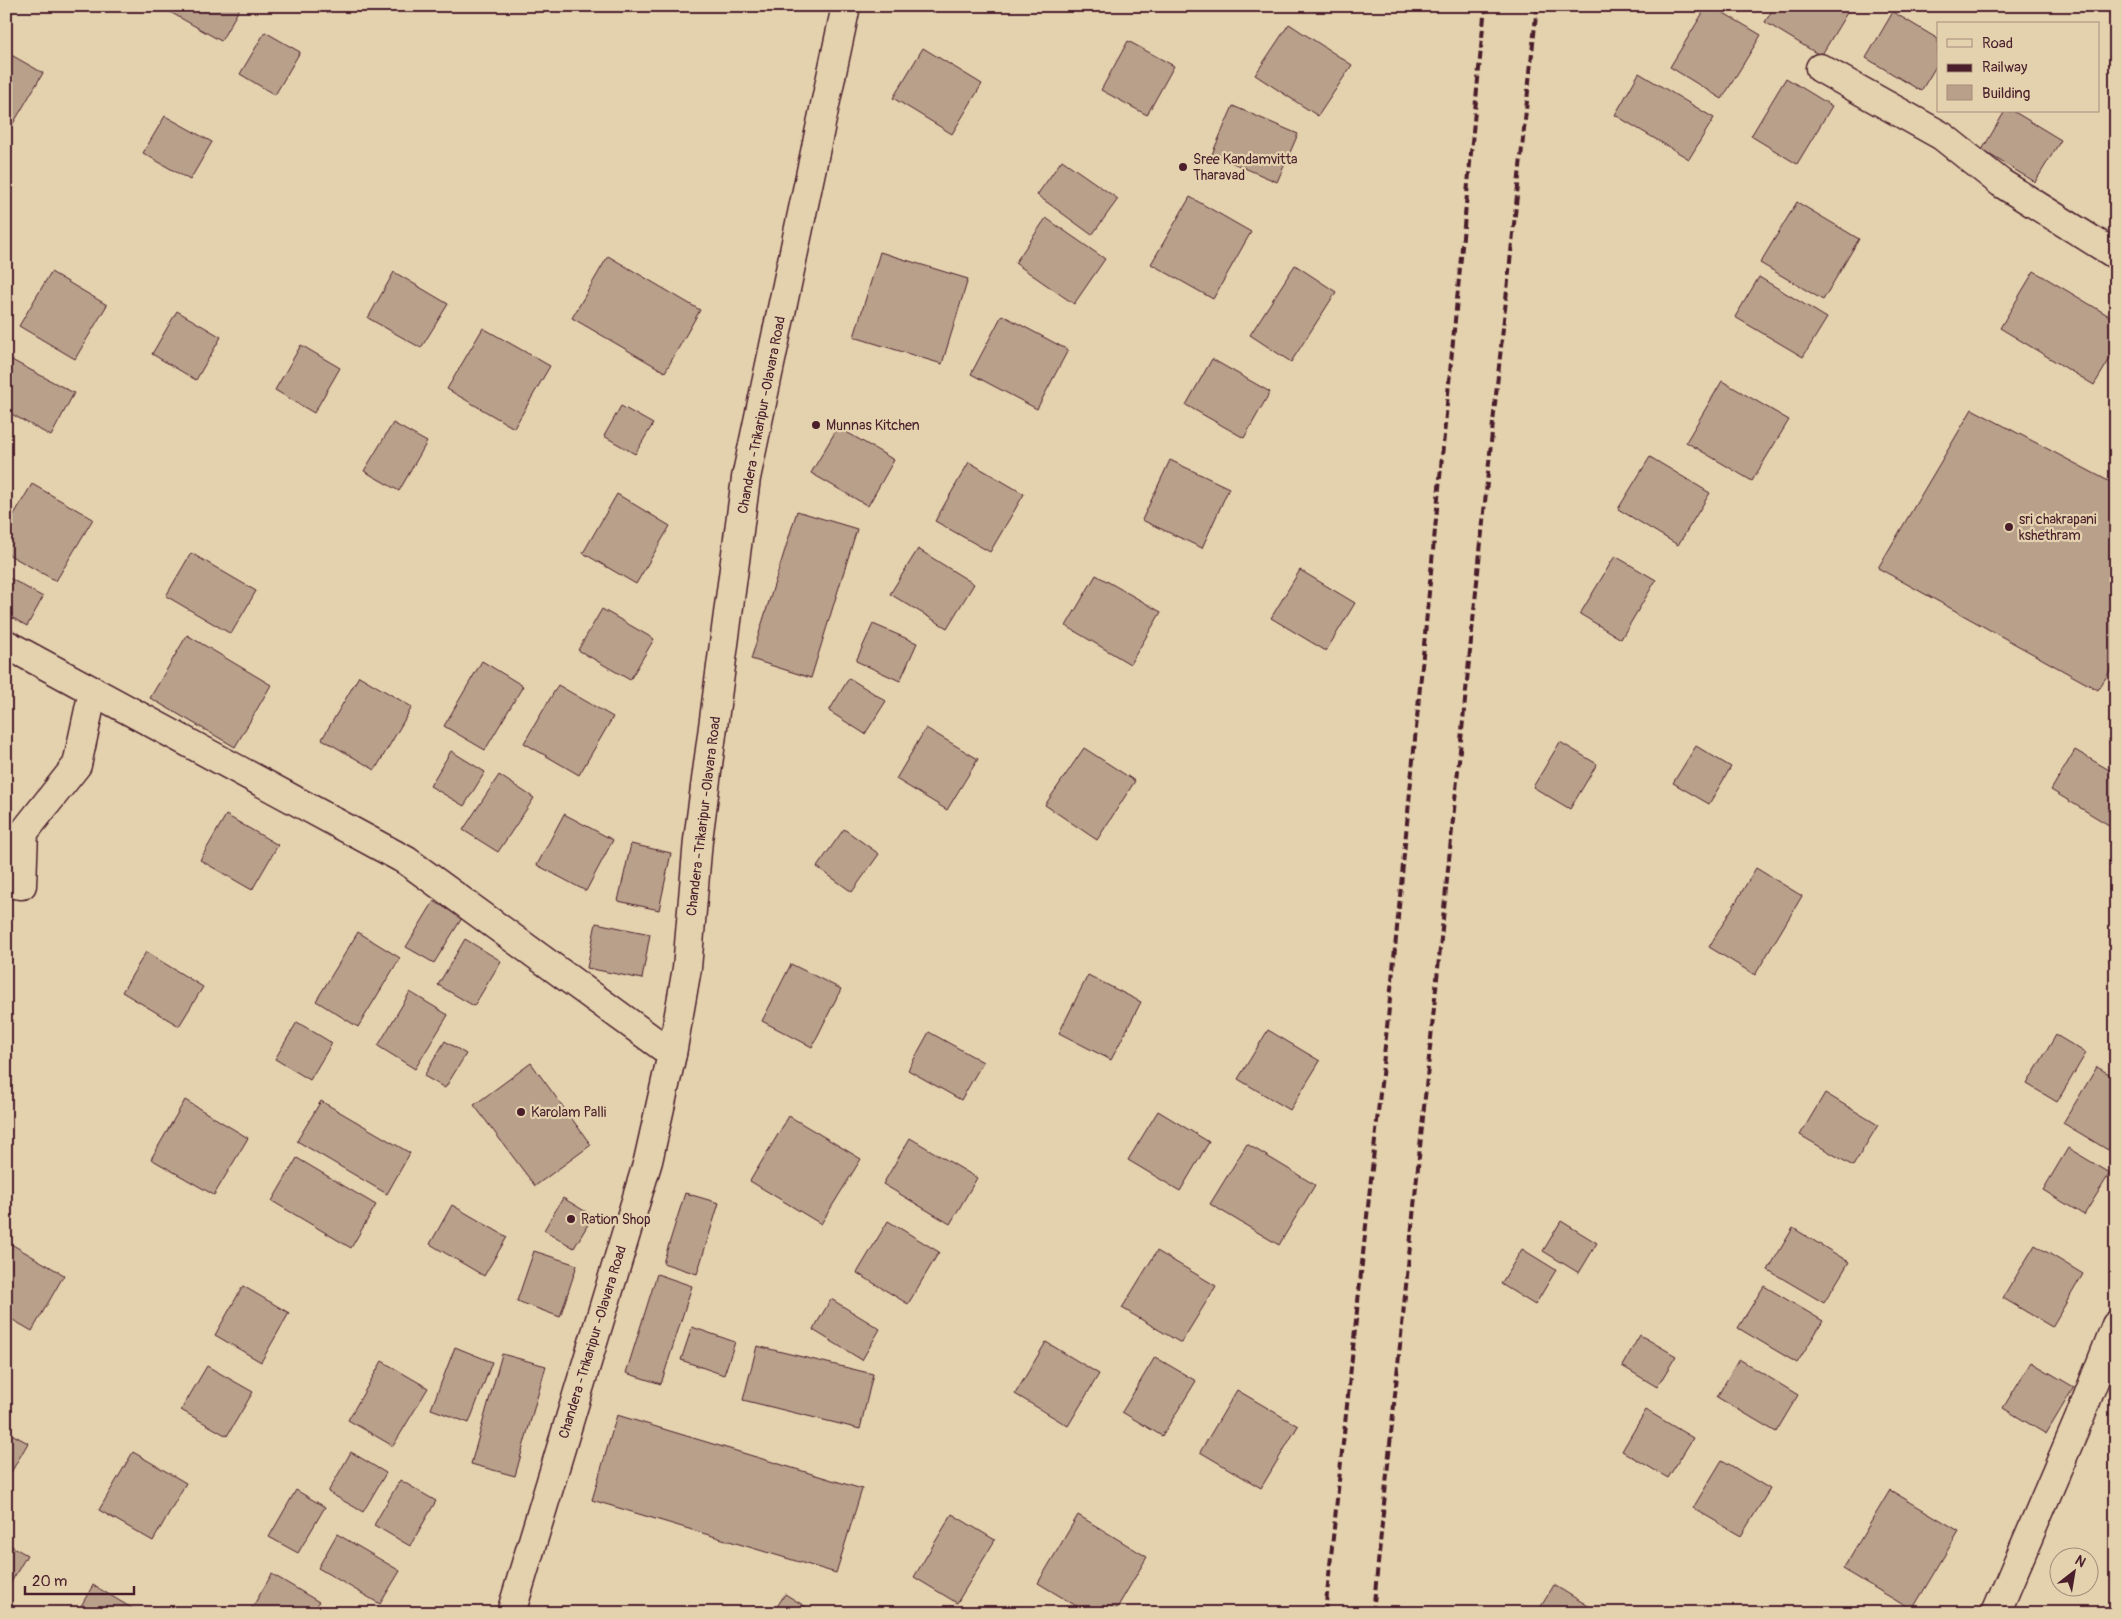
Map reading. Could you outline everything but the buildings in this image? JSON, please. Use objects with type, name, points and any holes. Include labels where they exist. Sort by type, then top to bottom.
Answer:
[{"type":"street","name":"Chandera -Trikaripur -Olavara Road","points":[[511,1613],[648,1161],[672,1054],[687,968],[698,840],[746,478],[846,6]]},
{"type":"street","points":[[1820,68],[1942,136],[2002,184],[2116,255]]},
{"type":"street","points":[[6,644],[408,861],[672,1054]]},
{"type":"street","points":[[6,883],[22,885],[24,832],[77,766],[93,691]]},
{"type":"street","points":[[1996,1613],[2079,1419],[2116,1325]]},
{"type":"railway","points":[[1325,1613],[1392,980],[1485,6]]},
{"type":"railway","points":[[1373,1613],[1537,6]]},
{"type":"place","name":"Sree Kandamvitta Tharavad","points":[[1183,167]]},
{"type":"place","name":"Munnas Kitchen","points":[[816,425]]},
{"type":"place","name":"sri chakrapani kshethram","points":[[2009,527]]},
{"type":"place","name":"Karolam Palli","points":[[521,1112]]},
{"type":"place","name":"Ration Shop","points":[[571,1219]]}]
